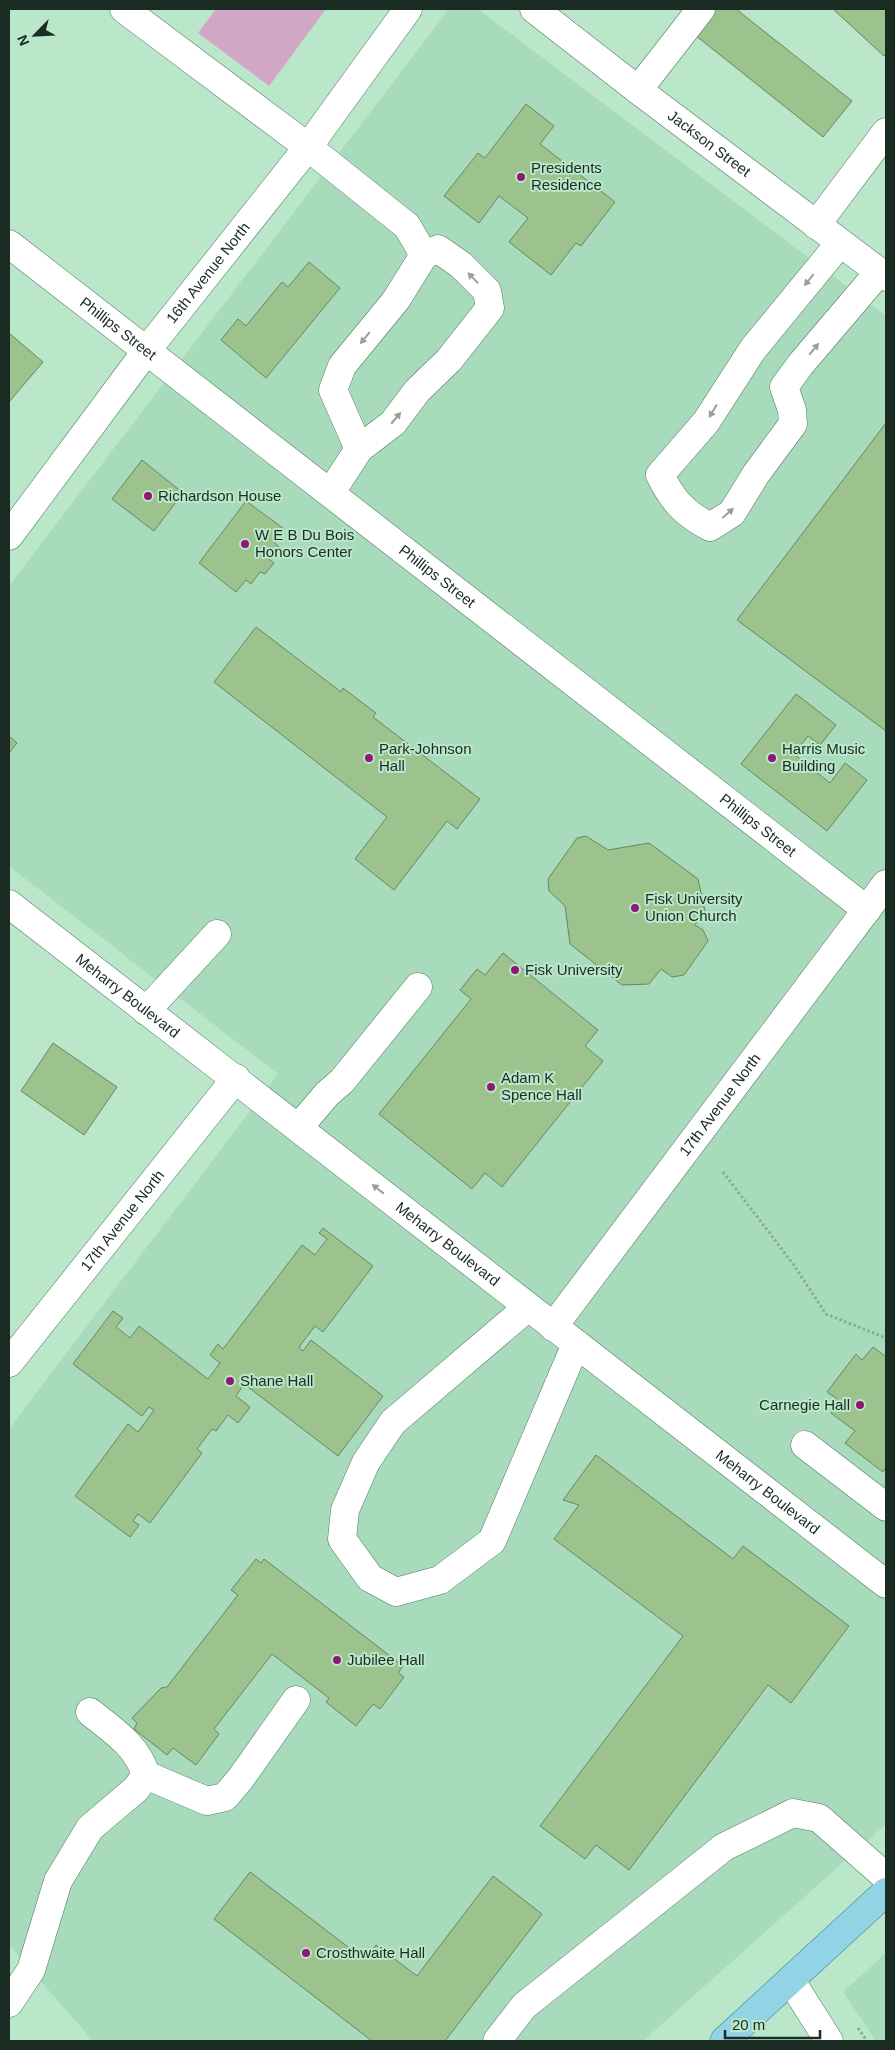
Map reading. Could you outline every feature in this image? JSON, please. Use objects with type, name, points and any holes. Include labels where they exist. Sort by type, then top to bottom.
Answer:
[{"type":"main road","points":[[724,2041],[886,1892]]},
{"type":"street","points":[[124,9],[308,147],[407,226],[424,255]]},
{"type":"street","name":"16th Avenue North","points":[[9,536],[147,350],[308,147],[408,9]]},
{"type":"street","name":"Jackson Street","points":[[534,9],[638,90],[883,274]]},
{"type":"street","points":[[638,90],[701,9]]},
{"type":"street","points":[[816,225],[886,132]]},
{"type":"street","points":[[840,243],[753,350],[706,422],[660,475],[668,491],[686,514],[710,527],[732,512],[756,474],[793,424],[792,410],[784,387],[800,365],[883,274]]},
{"type":"street","name":"Phillips Street","points":[[9,244],[331,492],[867,910]]},
{"type":"street","points":[[331,492],[359,449],[392,423],[417,391],[449,360],[490,308],[487,291],[461,265],[438,249],[424,255],[396,300],[342,366],[333,390],[359,449]]},
{"type":"street","name":"17th Avenue North","points":[[553,1327],[886,884]]},
{"type":"street","name":"Meharry Boulevard","points":[[9,904],[146,1011],[236,1078],[553,1327],[886,1584]]},
{"type":"street","points":[[146,1011],[217,934]]},
{"type":"street","points":[[299,1127],[327,1094],[342,1081],[418,987]]},
{"type":"street","name":"17th Avenue North","points":[[11,1357],[236,1078]]},
{"type":"street","points":[[528,1307],[392,1422],[366,1462],[345,1510],[342,1539],[370,1578],[396,1592],[440,1580],[492,1541],[576,1344]]},
{"type":"street","points":[[805,1445],[886,1507]]},
{"type":"street","points":[[90,1712],[131,1746],[141,1760],[146,1775],[207,1801],[225,1797],[241,1778],[296,1700]]},
{"type":"street","points":[[9,2003],[31,1970],[58,1882],[90,1828],[136,1789],[146,1775]]},
{"type":"street","points":[[497,2041],[524,2006],[724,1847],[793,1812],[819,1818],[886,1877]]},
{"type":"street","points":[[791,1981],[829,2041]]},
{"type":"path","points":[[723,1172],[793,1264],[826,1314],[886,1338]]},
{"type":"shaded area","points":[[216,9],[326,9],[269,86],[198,33]]},
{"type":"shaded area","name":"Fisk University","points":[[449,9],[478,9],[886,316],[886,1824],[643,2041],[93,2041],[9,1945],[9,1429],[278,1074],[9,866],[9,586]]},
{"type":"shaded area","points":[[886,1953],[886,2041],[876,2041],[843,1992]]},
{"type":"building","points":[[716,9],[736,9],[852,101],[823,137],[695,35]]},
{"type":"building","points":[[833,9],[886,9],[886,54],[884,56]]},
{"type":"building","name":"Presidents Residence","points":[[526,104],[554,126],[540,144],[615,202],[581,246],[576,243],[551,275],[509,242],[528,218],[499,196],[479,223],[444,196],[478,153],[485,158]]},
{"type":"building","points":[[309,262],[340,288],[266,378],[221,340],[238,319],[246,326],[282,282],[288,287]]},
{"type":"building","points":[[9,333],[43,362],[9,402]]},
{"type":"building","points":[[886,423],[886,731],[737,620]]},
{"type":"building","name":"Richardson House","points":[[142,460],[183,493],[154,531],[112,499]]},
{"type":"building","name":"W E B Du Bois Honors Center","points":[[246,501],[284,529],[274,542],[279,547],[269,559],[274,563],[265,574],[260,572],[251,584],[246,580],[236,592],[199,563]]},
{"type":"building","name":"Park-Johnson Hall","points":[[256,627],[341,692],[343,688],[376,713],[373,717],[480,799],[457,829],[447,821],[394,890],[355,859],[387,817],[214,682]]},
{"type":"building","name":"Harris Music Building","points":[[796,694],[836,725],[820,745],[808,736],[794,754],[830,783],[845,763],[867,780],[827,831],[741,764]]},
{"type":"building","points":[[9,736],[17,743],[9,753]]},
{"type":"building","name":"Fisk University Union Church","points":[[586,836],[608,850],[649,843],[698,879],[705,911],[695,925],[703,930],[708,941],[684,975],[672,977],[661,969],[649,984],[622,985],[570,944],[565,906],[549,891],[548,879],[577,838]]},
{"type":"building","name":"Adam K Spence Hall","points":[[503,953],[598,1030],[585,1046],[603,1061],[502,1187],[485,1173],[472,1189],[379,1114],[471,999],[460,990],[477,969],[485,975]]},
{"type":"building","points":[[53,1043],[117,1087],[84,1135],[21,1091]]},
{"type":"building","name":"Shane Hall","points":[[323,1228],[373,1266],[323,1332],[315,1326],[299,1347],[303,1351],[311,1340],[383,1396],[338,1456],[244,1384],[236,1396],[250,1407],[238,1423],[228,1415],[216,1431],[212,1429],[197,1449],[202,1453],[150,1523],[138,1514],[133,1521],[139,1525],[130,1537],[75,1496],[128,1424],[138,1432],[154,1410],[149,1407],[142,1416],[73,1364],[113,1311],[123,1318],[116,1327],[130,1338],[139,1326],[208,1379],[220,1363],[210,1355],[218,1344],[223,1349],[302,1245],[315,1255],[327,1239],[319,1233]]},
{"type":"building","name":"Carnegie Hall","points":[[873,1347],[886,1357],[886,1467],[883,1472],[845,1443],[855,1431],[831,1413],[836,1398],[827,1392],[856,1354],[862,1360]]},
{"type":"building","points":[[596,1455],[733,1559],[743,1546],[849,1626],[791,1703],[768,1685],[629,1870],[596,1845],[585,1859],[540,1826],[683,1636],[554,1539],[579,1505],[563,1500]]},
{"type":"building","name":"Jubilee Hall","points":[[256,1559],[261,1563],[264,1559],[403,1666],[398,1673],[404,1677],[380,1709],[373,1704],[356,1726],[326,1702],[329,1698],[272,1654],[214,1729],[219,1734],[196,1765],[173,1748],[167,1755],[134,1729],[137,1723],[132,1718],[161,1688],[167,1687],[238,1595],[231,1590]]},
{"type":"building","name":"Crosthwaite Hall","points":[[250,1872],[365,1960],[376,1945],[417,1976],[493,1876],[542,1914],[445,2041],[372,2041],[214,1919]]},
{"type":"place","name":"Presidents Residence","points":[[521,177]]},
{"type":"place","name":"Richardson House","points":[[148,496]]},
{"type":"place","name":"W E B Du Bois Honors Center","points":[[245,544]]},
{"type":"place","name":"Park-Johnson Hall","points":[[369,758]]},
{"type":"place","name":"Harris Music Building","points":[[772,758]]},
{"type":"place","name":"Fisk University Union Church","points":[[635,908]]},
{"type":"place","name":"Fisk University","points":[[515,970]]},
{"type":"place","name":"Adam K Spence Hall","points":[[491,1087]]},
{"type":"place","name":"Shane Hall","points":[[230,1381]]},
{"type":"place","name":"Carnegie Hall","points":[[860,1405]]},
{"type":"place","name":"Jubilee Hall","points":[[337,1660]]},
{"type":"place","name":"Crosthwaite Hall","points":[[306,1953]]}]
